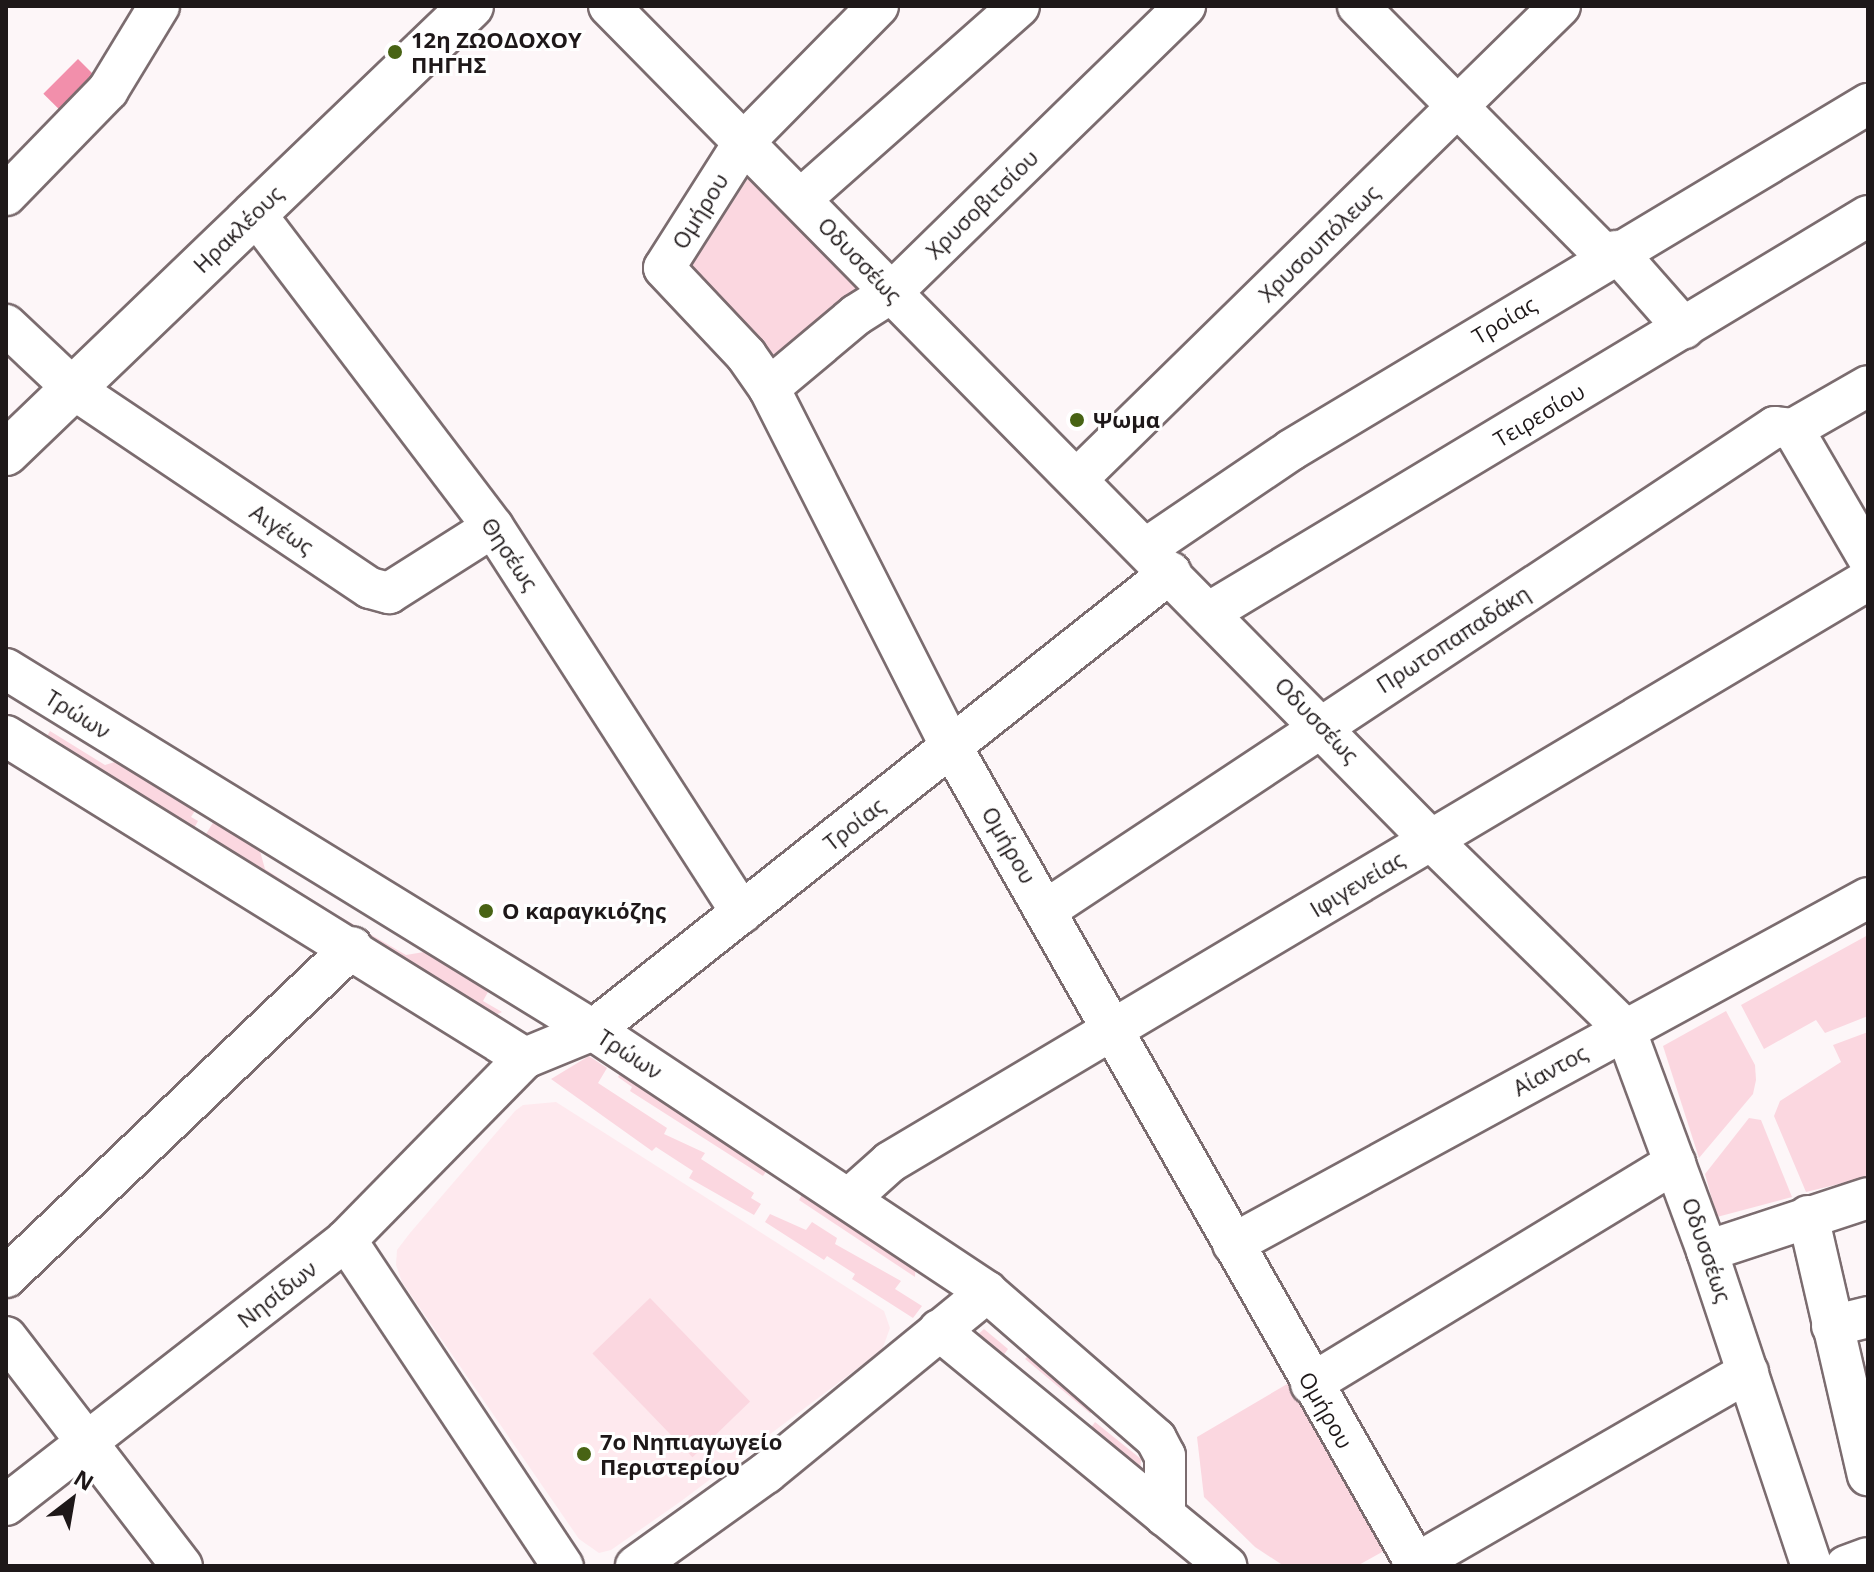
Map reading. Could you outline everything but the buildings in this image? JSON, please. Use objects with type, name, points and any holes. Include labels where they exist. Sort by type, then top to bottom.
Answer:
[{"type":"street","points":[[6,195],[108,90],[159,6]]},
{"type":"street","name":"Ηρακλέους","points":[[6,453],[471,6]]},
{"type":"street","name":"Οδυσσέως","points":[[609,6],[1323,725],[1431,840],[1625,1029],[1707,1251],[1812,1566]]},
{"type":"street","points":[[744,142],[878,6]]},
{"type":"street","points":[[801,199],[1019,6]]},
{"type":"street","name":"Χρυσοβιτσίου","points":[[769,388],[856,315],[891,293],[1185,6]]},
{"type":"street","points":[[1358,6],[1684,328]]},
{"type":"street","name":"Χρυσουπόλεως","points":[[1077,479],[1560,6]]},
{"type":"street","name":"Τροίας","points":[[525,1058],[593,1030],[742,913],[951,746],[1159,559],[1291,450],[1611,254],[1868,104]]},
{"type":"street","name":"Ομήρου","points":[[744,142],[664,268],[746,355],[769,388],[951,746],[1115,1029],[1414,1565]]},
{"type":"street","name":"Θησέως","points":[[254,212],[493,527],[742,913]]},
{"type":"street","name":"Τειρεσίου","points":[[1210,612],[1868,216]]},
{"type":"street","name":"Αιγέως","points":[[6,325],[75,390],[370,588],[389,593],[493,527]]},
{"type":"street","name":"Πρωτοπαπαδάκη","points":[[1046,910],[1775,427],[1793,429],[1868,386]]},
{"type":"street","points":[[1793,429],[1868,558]]},
{"type":"street","name":"Ιφιγενείας","points":[[851,1197],[890,1162],[1868,580]]},
{"type":"street","name":"Τρώων","points":[[11,682],[593,1030],[851,1197],[987,1292],[1156,1439],[1165,1456],[1165,1516]]},
{"type":"street","points":[[6,736],[352,947],[525,1058]]},
{"type":"street","name":"Αίαντος","points":[[1233,1244],[1868,898]]},
{"type":"street","points":[[6,1277],[352,947]]},
{"type":"street","name":"Νησίδων","points":[[6,1505],[346,1240],[525,1058]]},
{"type":"street","points":[[1311,1384],[1675,1163]]},
{"type":"street","points":[[1707,1251],[1868,1198]]},
{"type":"street","points":[[1808,1216],[1850,1321],[1868,1475]]},
{"type":"street","points":[[346,1240],[563,1566]]},
{"type":"street","points":[[636,1566],[766,1473],[987,1292]]},
{"type":"street","points":[[939,1330],[1226,1566]]},
{"type":"street","points":[[6,1337],[182,1566]]},
{"type":"street","points":[[1414,1565],[1748,1372]]},
{"type":"street","points":[[1846,1566],[1868,1558]]},
{"type":"shaded area","points":[[78,59],[95,76],[60,111],[43,94]]},
{"type":"shaded area","points":[[750,175],[858,289],[772,356],[689,270]]},
{"type":"shaded area","points":[[50,731],[105,765],[118,761],[196,809],[191,817],[198,821],[192,832],[45,740]]},
{"type":"shaded area","points":[[214,821],[260,851],[265,869],[326,909],[324,914],[203,839]]},
{"type":"shaded area","points":[[339,916],[406,955],[424,952],[488,992],[483,1001],[502,1012],[490,1018],[335,921]]},
{"type":"shaded area","points":[[1868,935],[1868,1016],[1825,1033],[1816,1020],[1764,1049],[1741,1005]]},
{"type":"shaded area","points":[[1726,1011],[1755,1065],[1756,1080],[1753,1094],[1699,1158],[1663,1046]]},
{"type":"shaded area","points":[[1868,1032],[1868,1177],[1806,1192],[1774,1116],[1780,1101],[1841,1062],[1833,1045]]},
{"type":"shaded area","points":[[589,1056],[607,1068],[598,1083],[667,1128],[664,1134],[705,1153],[701,1159],[754,1193],[751,1198],[761,1204],[754,1215],[689,1178],[693,1171],[656,1147],[652,1151],[551,1079]]},
{"type":"shaded area","points":[[625,1065],[779,1178],[767,1170],[763,1176],[630,1091],[632,1087],[618,1077]]},
{"type":"shaded area","points":[[556,1102],[884,1311],[890,1328],[882,1350],[680,1502],[611,1550],[599,1553],[579,1539],[402,1282],[396,1265],[397,1250],[410,1233],[515,1111],[523,1105]]},
{"type":"shaded area","points":[[1749,1118],[1761,1120],[1792,1197],[1717,1217],[1705,1174]]},
{"type":"shaded area","points":[[803,1193],[916,1256],[915,1277],[799,1200]]},
{"type":"shaded area","points":[[770,1214],[806,1230],[812,1222],[837,1238],[835,1244],[901,1281],[895,1289],[922,1306],[913,1318],[852,1279],[855,1274],[827,1256],[824,1260],[765,1222]]},
{"type":"shaded area","points":[[650,1298],[750,1402],[692,1457],[592,1354]]},
{"type":"shaded area","points":[[984,1329],[1008,1349],[1003,1356],[974,1338]]},
{"type":"shaded area","points":[[1031,1352],[1096,1407],[1090,1414],[1025,1359]]},
{"type":"shaded area","points":[[1294,1380],[1391,1547],[1357,1566],[1284,1566],[1255,1547],[1204,1497],[1197,1437]]},
{"type":"shaded area","points":[[1095,1422],[1141,1459],[1140,1473],[1088,1432]]},
{"type":"place","name":"12η ΖΩΟΔΟΧΟΥ ΠΗΓΗΣ","points":[[395,52]]},
{"type":"place","name":"Ψωμα","points":[[1077,420]]},
{"type":"place","name":"Ο καραγκιόζης","points":[[486,911]]},
{"type":"place","name":"7ο Νηπιαγωγείο Περιστερίου","points":[[584,1454]]}]
